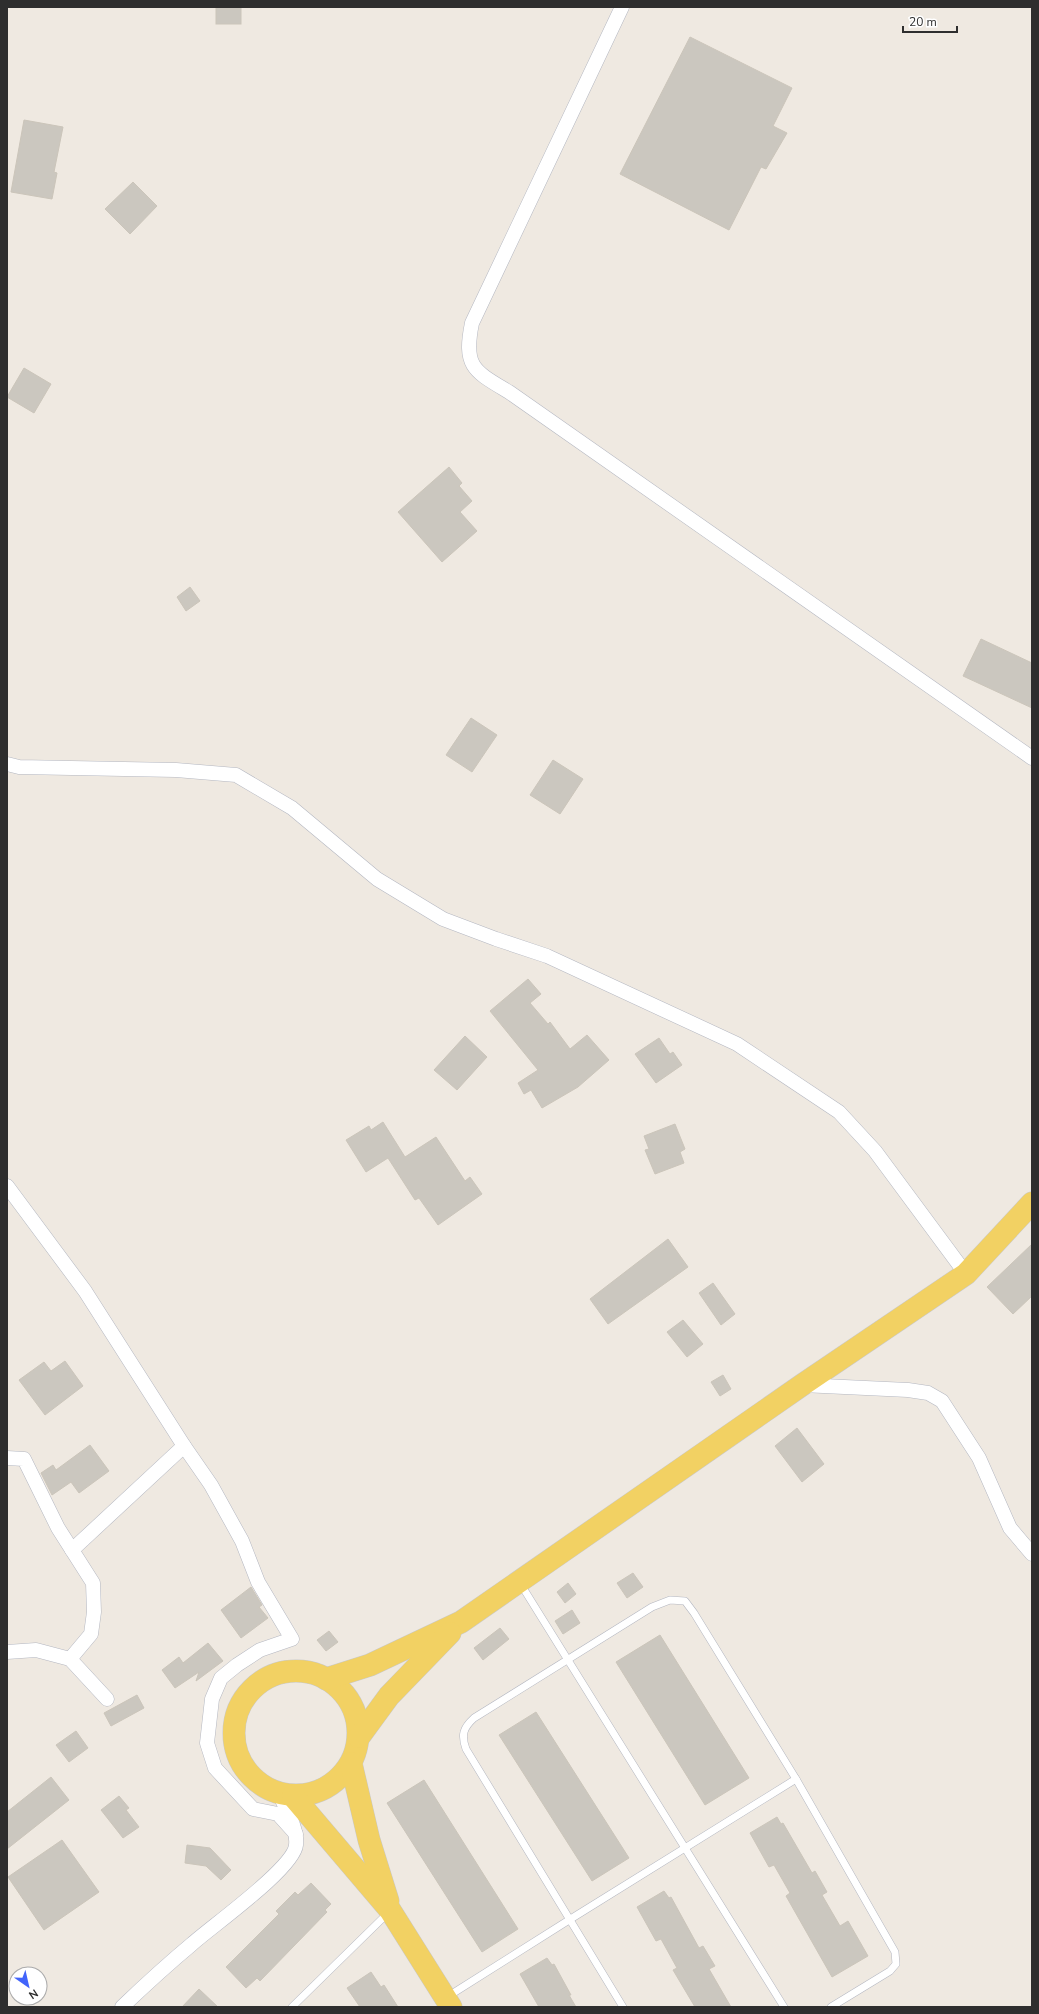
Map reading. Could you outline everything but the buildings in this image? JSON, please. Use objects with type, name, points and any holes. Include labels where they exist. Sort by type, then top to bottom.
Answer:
[{"type":"main road","points":[[326,1679],[376,1662],[461,1622],[802,1385],[966,1274],[1032,1203]]},
{"type":"main road","points":[[359,1737],[389,1696],[461,1622]]},
{"type":"main road","points":[[300,1671],[314,1673],[338,1687],[354,1709],[358,1722],[359,1737],[351,1763],[343,1774],[332,1784],[314,1793],[286,1795],[266,1788],[254,1780],[245,1770],[239,1758],[235,1744],[234,1730],[236,1717],[242,1704],[250,1692],[260,1683],[272,1676],[286,1672],[300,1671]]},
{"type":"main road","points":[[351,1763],[369,1840],[390,1910]]},
{"type":"main road","points":[[286,1795],[390,1910],[448,2003]]},
{"type":"street","points":[[622,7],[472,323],[468,344],[470,358],[481,375],[509,392],[1032,758]]},
{"type":"street","points":[[7,764],[19,767],[176,770],[236,776],[292,808],[377,879],[443,919],[547,956],[737,1044],[839,1112],[875,1151],[966,1274]]},
{"type":"street","points":[[7,1186],[85,1291],[184,1446],[211,1485],[242,1541],[258,1582],[292,1639],[260,1650],[237,1664],[221,1678],[212,1699],[207,1743],[215,1768],[253,1808],[278,1814],[296,1834]]},
{"type":"street","points":[[802,1385],[908,1390],[928,1393],[942,1401],[979,1458],[1010,1528],[1032,1554]]},
{"type":"street","points":[[72,1550],[184,1446]]},
{"type":"street","points":[[7,1458],[24,1459],[58,1528],[93,1583],[94,1612],[91,1634],[70,1659]]},
{"type":"street","points":[[7,1652],[36,1650],[70,1659],[107,1699]]},
{"type":"street","points":[[122,2007],[190,1945],[270,1880],[290,1858],[296,1846],[296,1834],[286,1795]]},
{"type":"lane","points":[[519,1581],[784,2007]]},
{"type":"lane","points":[[623,2007],[568,1920],[466,1749],[462,1738],[464,1727],[474,1718],[652,1607],[670,1600],[685,1601],[694,1613],[796,1779],[895,1952],[896,1964],[890,1971],[831,2007]]},
{"type":"lane","points":[[448,2003],[568,1920],[686,1849],[796,1779]]},
{"type":"lane","points":[[295,2006],[390,1910]]}]
